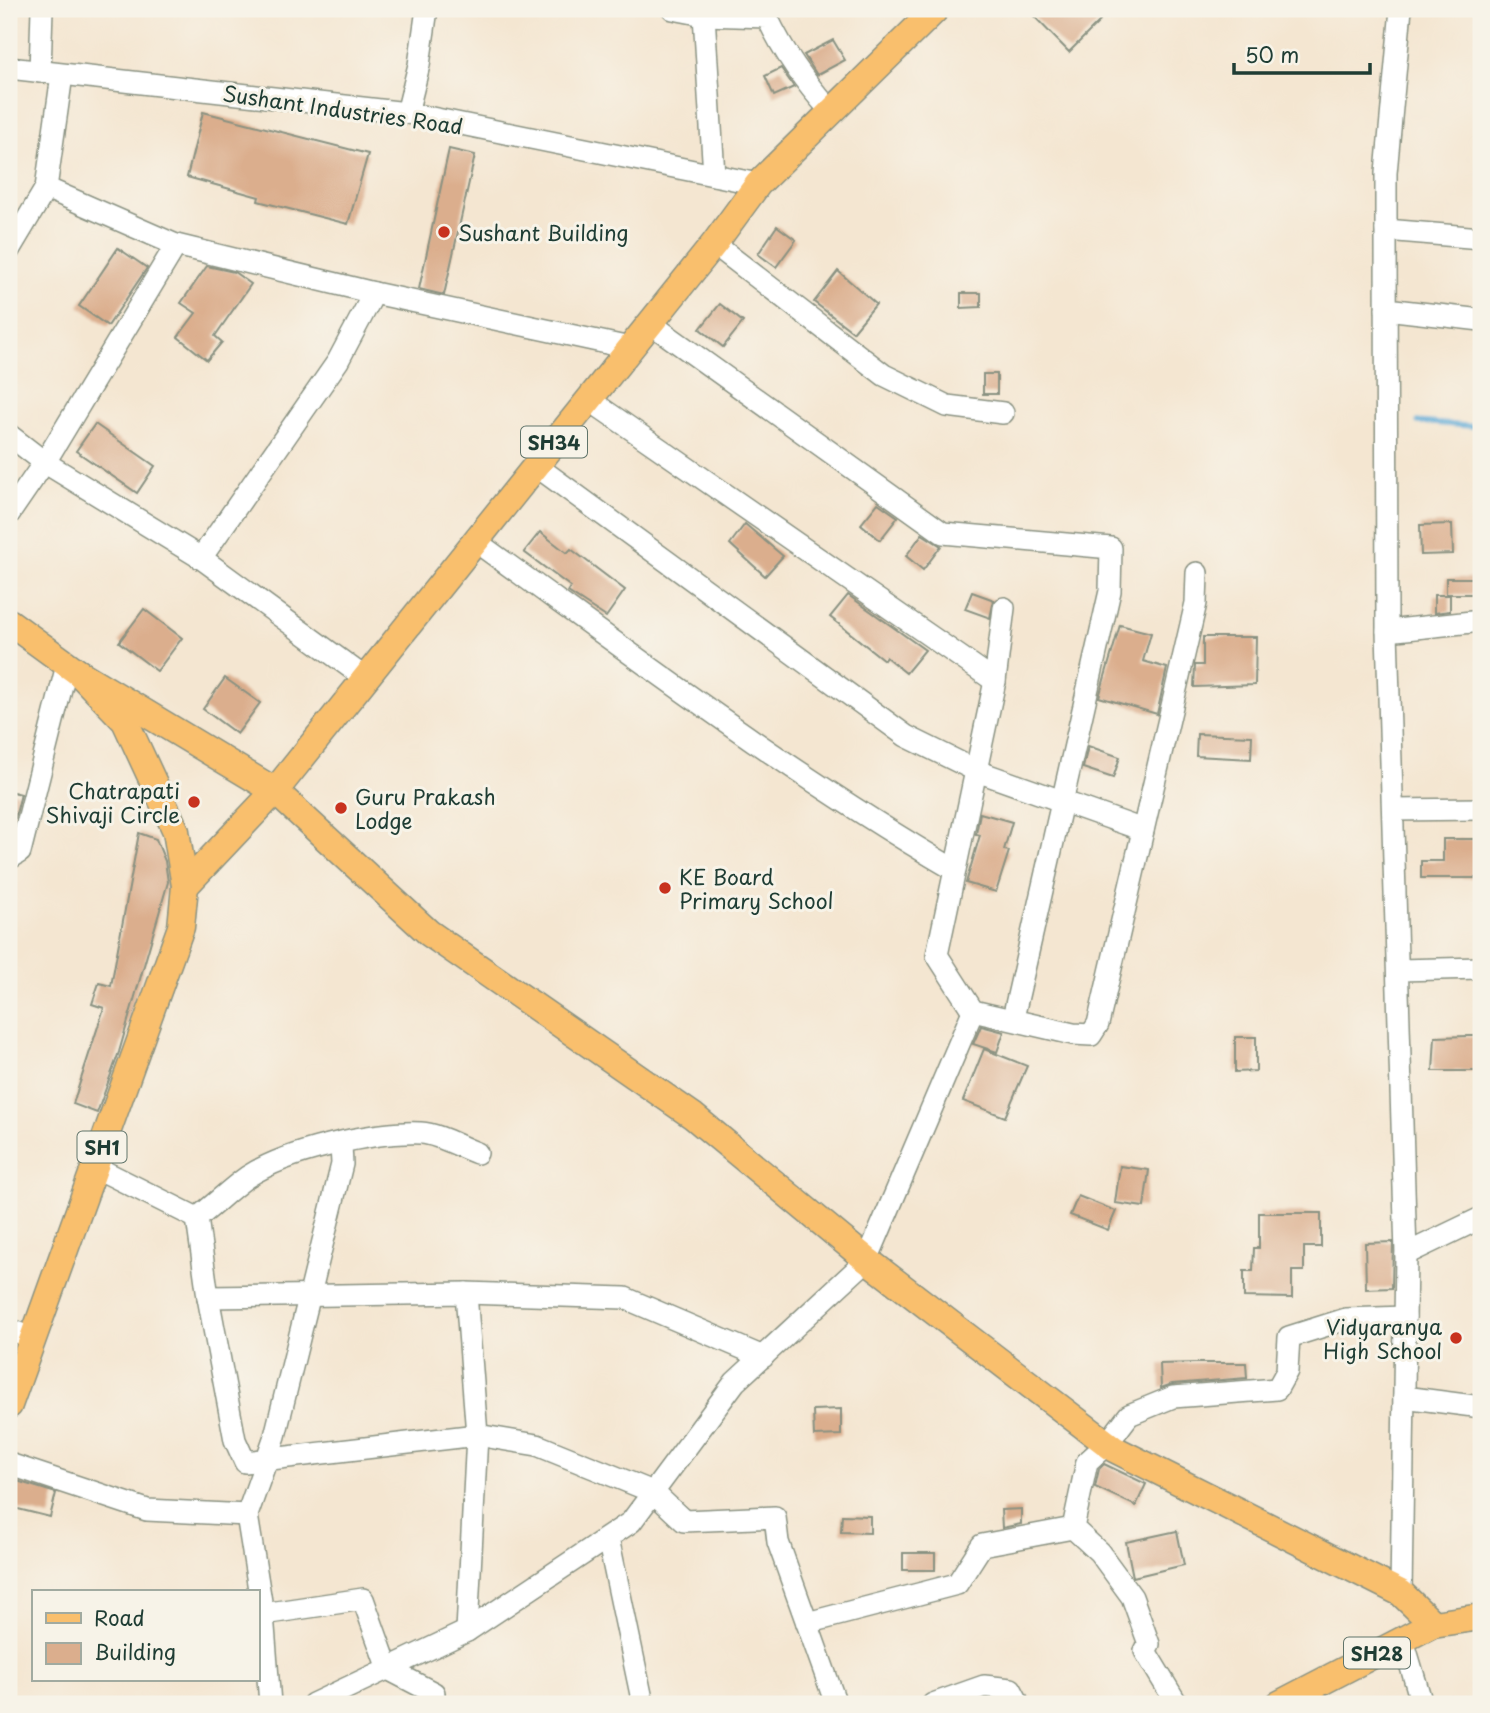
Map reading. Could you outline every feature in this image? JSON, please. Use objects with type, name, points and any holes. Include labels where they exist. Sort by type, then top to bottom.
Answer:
[{"type":"main road","name":"SH34","points":[[185,886],[275,791],[714,244],[758,184],[926,13]]},
{"type":"main road","name":"SH1","points":[[9,622],[73,669],[125,721],[176,831],[185,886],[181,927],[95,1167],[21,1333],[9,1405]]},
{"type":"main road","points":[[73,669],[275,791],[429,933],[693,1116],[867,1260],[1107,1444],[1324,1556],[1401,1592],[1433,1624]]},
{"type":"main road","name":"SH28","points":[[1279,1704],[1433,1624],[1481,1617]]},
{"type":"street","points":[[40,72],[42,9]]},
{"type":"street","points":[[407,113],[419,65],[427,9]]},
{"type":"street","points":[[673,9],[704,15],[767,17],[804,81],[831,111]]},
{"type":"street","points":[[1401,9],[1386,173],[1387,631],[1406,1254],[1401,1592]]},
{"type":"street","points":[[704,15],[714,175]]},
{"type":"street","name":"Sushant Industries Road","points":[[9,68],[407,113],[758,184]]},
{"type":"street","points":[[9,250],[46,188],[62,75]]},
{"type":"street","points":[[46,188],[176,245],[374,293],[630,348]]},
{"type":"street","points":[[1386,230],[1481,238]]},
{"type":"street","points":[[714,244],[884,376],[947,406],[1003,413]]},
{"type":"street","points":[[9,514],[44,462],[176,245]]},
{"type":"street","points":[[201,558],[338,361],[374,293]]},
{"type":"street","points":[[1386,309],[1481,320]]},
{"type":"street","points":[[650,323],[943,533],[1111,548],[1110,591],[1013,1018]]},
{"type":"street","points":[[588,399],[995,681]]},
{"type":"street","points":[[9,436],[44,462],[201,558],[365,677]]},
{"type":"street","points":[[536,465],[906,736],[977,771],[1143,830]]},
{"type":"street","points":[[475,541],[766,751],[867,819],[955,870]]},
{"type":"street","points":[[1004,608],[995,681],[937,955],[973,1011],[1013,1018],[1073,1034],[1091,1035],[1098,1024],[1196,603],[1197,573]]},
{"type":"street","points":[[1387,631],[1481,621]]},
{"type":"street","points":[[9,859],[20,852],[73,669]]},
{"type":"street","points":[[1393,810],[1481,809]]},
{"type":"street","points":[[1398,970],[1481,968]]},
{"type":"street","points":[[313,1704],[467,1631],[631,1522],[735,1382],[867,1260],[973,1011]]},
{"type":"street","points":[[197,1218],[249,1176],[322,1145],[341,1145],[356,1138],[424,1133],[477,1153]]},
{"type":"street","points":[[270,1704],[263,1614],[247,1515],[264,1459],[275,1436],[342,1164],[341,1145]]},
{"type":"street","points":[[95,1167],[197,1218]]},
{"type":"street","points":[[197,1218],[208,1297],[235,1440],[246,1462],[477,1435],[537,1446],[653,1492],[684,1521],[775,1517],[778,1542],[836,1704]]},
{"type":"street","points":[[1406,1254],[1481,1218]]},
{"type":"street","points":[[208,1297],[466,1293],[625,1298],[762,1357]]},
{"type":"street","points":[[466,1293],[477,1435],[467,1631]]},
{"type":"street","points":[[1073,1528],[1087,1462],[1107,1444],[1129,1415],[1173,1396],[1277,1389],[1287,1371],[1289,1337],[1346,1319],[1405,1317]]},
{"type":"street","points":[[1404,1397],[1481,1407]]},
{"type":"street","points":[[9,1464],[147,1510],[247,1515]]},
{"type":"street","points":[[807,1623],[957,1584],[982,1545],[1073,1528]]},
{"type":"street","points":[[1073,1528],[1099,1552],[1132,1597],[1149,1644],[1145,1651],[1177,1704]]},
{"type":"street","points":[[608,1538],[643,1704]]},
{"type":"street","points":[[263,1614],[363,1599],[388,1668],[434,1693]]},
{"type":"street","points":[[1403,1640],[1422,1704]]},
{"type":"street","points":[[933,1704],[984,1686],[1011,1689],[1019,1704]]},
{"type":"building","points":[[1027,9],[1088,9],[1100,21],[1069,52]]},
{"type":"building","points":[[833,40],[845,60],[817,75],[804,55]]},
{"type":"building","points":[[781,68],[794,87],[774,96],[765,76]]},
{"type":"building","points":[[203,112],[368,154],[348,224],[258,201],[259,197],[187,177]]},
{"type":"building","name":"Sushant Building","points":[[449,149],[475,155],[444,295],[419,289]]},
{"type":"building","points":[[777,226],[796,240],[776,267],[758,254]]},
{"type":"building","points":[[118,248],[147,268],[108,326],[79,306]]},
{"type":"building","points":[[207,266],[234,272],[251,284],[215,336],[222,342],[207,360],[178,337],[196,313],[181,303]]},
{"type":"building","points":[[838,271],[876,304],[853,332],[814,302]]},
{"type":"building","points":[[961,293],[981,293],[981,307],[961,308]]},
{"type":"building","points":[[720,304],[743,322],[723,347],[700,329]]},
{"type":"building","points":[[983,374],[997,374],[997,394],[983,394]]},
{"type":"building","points":[[95,424],[155,466],[137,493],[76,451]]},
{"type":"building","points":[[878,503],[898,517],[880,540],[861,524]]},
{"type":"building","points":[[745,524],[783,556],[765,576],[730,544]]},
{"type":"building","points":[[1452,524],[1453,554],[1421,555],[1420,525]]},
{"type":"building","points":[[540,532],[567,553],[571,549],[625,590],[606,617],[568,592],[571,587],[524,552]]},
{"type":"building","points":[[922,534],[941,546],[923,570],[906,556]]},
{"type":"building","points":[[1446,578],[1473,578],[1473,594],[1446,594]]},
{"type":"building","points":[[972,592],[994,600],[990,618],[965,609]]},
{"type":"building","points":[[848,595],[925,650],[906,673],[886,657],[884,660],[830,617]]},
{"type":"building","points":[[1434,595],[1450,595],[1450,611],[1434,613]]},
{"type":"building","points":[[144,609],[182,638],[157,671],[119,642]]},
{"type":"building","points":[[1120,625],[1151,633],[1143,661],[1167,668],[1157,714],[1099,697]]},
{"type":"building","points":[[1203,637],[1256,637],[1255,685],[1194,687],[1195,665],[1203,665]]},
{"type":"building","points":[[225,678],[260,703],[237,734],[203,709]]},
{"type":"building","points":[[1197,734],[1252,736],[1251,759],[1196,756]]},
{"type":"building","points":[[1088,746],[1120,757],[1113,778],[1083,768]]},
{"type":"building","points":[[9,791],[21,794],[15,818],[9,816]]},
{"type":"building","points":[[980,813],[1012,822],[1004,850],[1009,851],[996,892],[966,883],[980,835],[976,834]]},
{"type":"building","points":[[139,833],[156,839],[165,861],[168,882],[119,1052],[97,1113],[73,1104],[104,1008],[92,1004],[99,983],[111,986]]},
{"type":"building","points":[[1443,839],[1481,839],[1481,878],[1421,878],[1421,861],[1443,861]]},
{"type":"building","points":[[981,1026],[1004,1032],[997,1052],[973,1044]]},
{"type":"building","points":[[1481,1036],[1481,1071],[1433,1071],[1435,1037]]},
{"type":"building","points":[[1235,1037],[1256,1037],[1256,1071],[1235,1072]]},
{"type":"building","points":[[984,1049],[1027,1066],[1005,1117],[963,1101]]},
{"type":"building","points":[[1120,1166],[1149,1170],[1144,1207],[1115,1203]]},
{"type":"building","points":[[1078,1196],[1116,1211],[1108,1230],[1070,1215]]},
{"type":"building","points":[[1259,1213],[1321,1213],[1321,1247],[1304,1247],[1304,1271],[1292,1271],[1292,1298],[1244,1297],[1244,1271],[1253,1271],[1254,1248],[1259,1248]]},
{"type":"building","points":[[1393,1242],[1392,1288],[1366,1289],[1365,1243]]},
{"type":"building","points":[[1246,1363],[1247,1378],[1172,1384],[1161,1388],[1160,1364]]},
{"type":"building","points":[[841,1409],[841,1435],[814,1436],[813,1410]]},
{"type":"building","points":[[1104,1464],[1146,1484],[1136,1506],[1095,1487],[1099,1469]]},
{"type":"building","points":[[17,1481],[56,1493],[50,1517],[10,1507]]},
{"type":"building","points":[[1021,1509],[1021,1524],[1002,1528],[1001,1510]]},
{"type":"building","points":[[842,1515],[870,1516],[870,1533],[841,1532]]},
{"type":"building","points":[[1177,1531],[1184,1565],[1133,1577],[1126,1542]]},
{"type":"building","points":[[903,1553],[935,1553],[935,1570],[903,1570]]},
{"type":"waterway","points":[[1418,422],[1481,427]]},
{"type":"place","name":"Sushant Building","points":[[444,232]]},
{"type":"place","name":"Chatrapati Shivaji Circle","points":[[194,802]]},
{"type":"place","name":"Guru Prakash Lodge","points":[[341,808]]},
{"type":"place","name":"KE Board Primary School","points":[[665,888]]},
{"type":"place","name":"Vidyaranya High School","points":[[1456,1338]]}]
